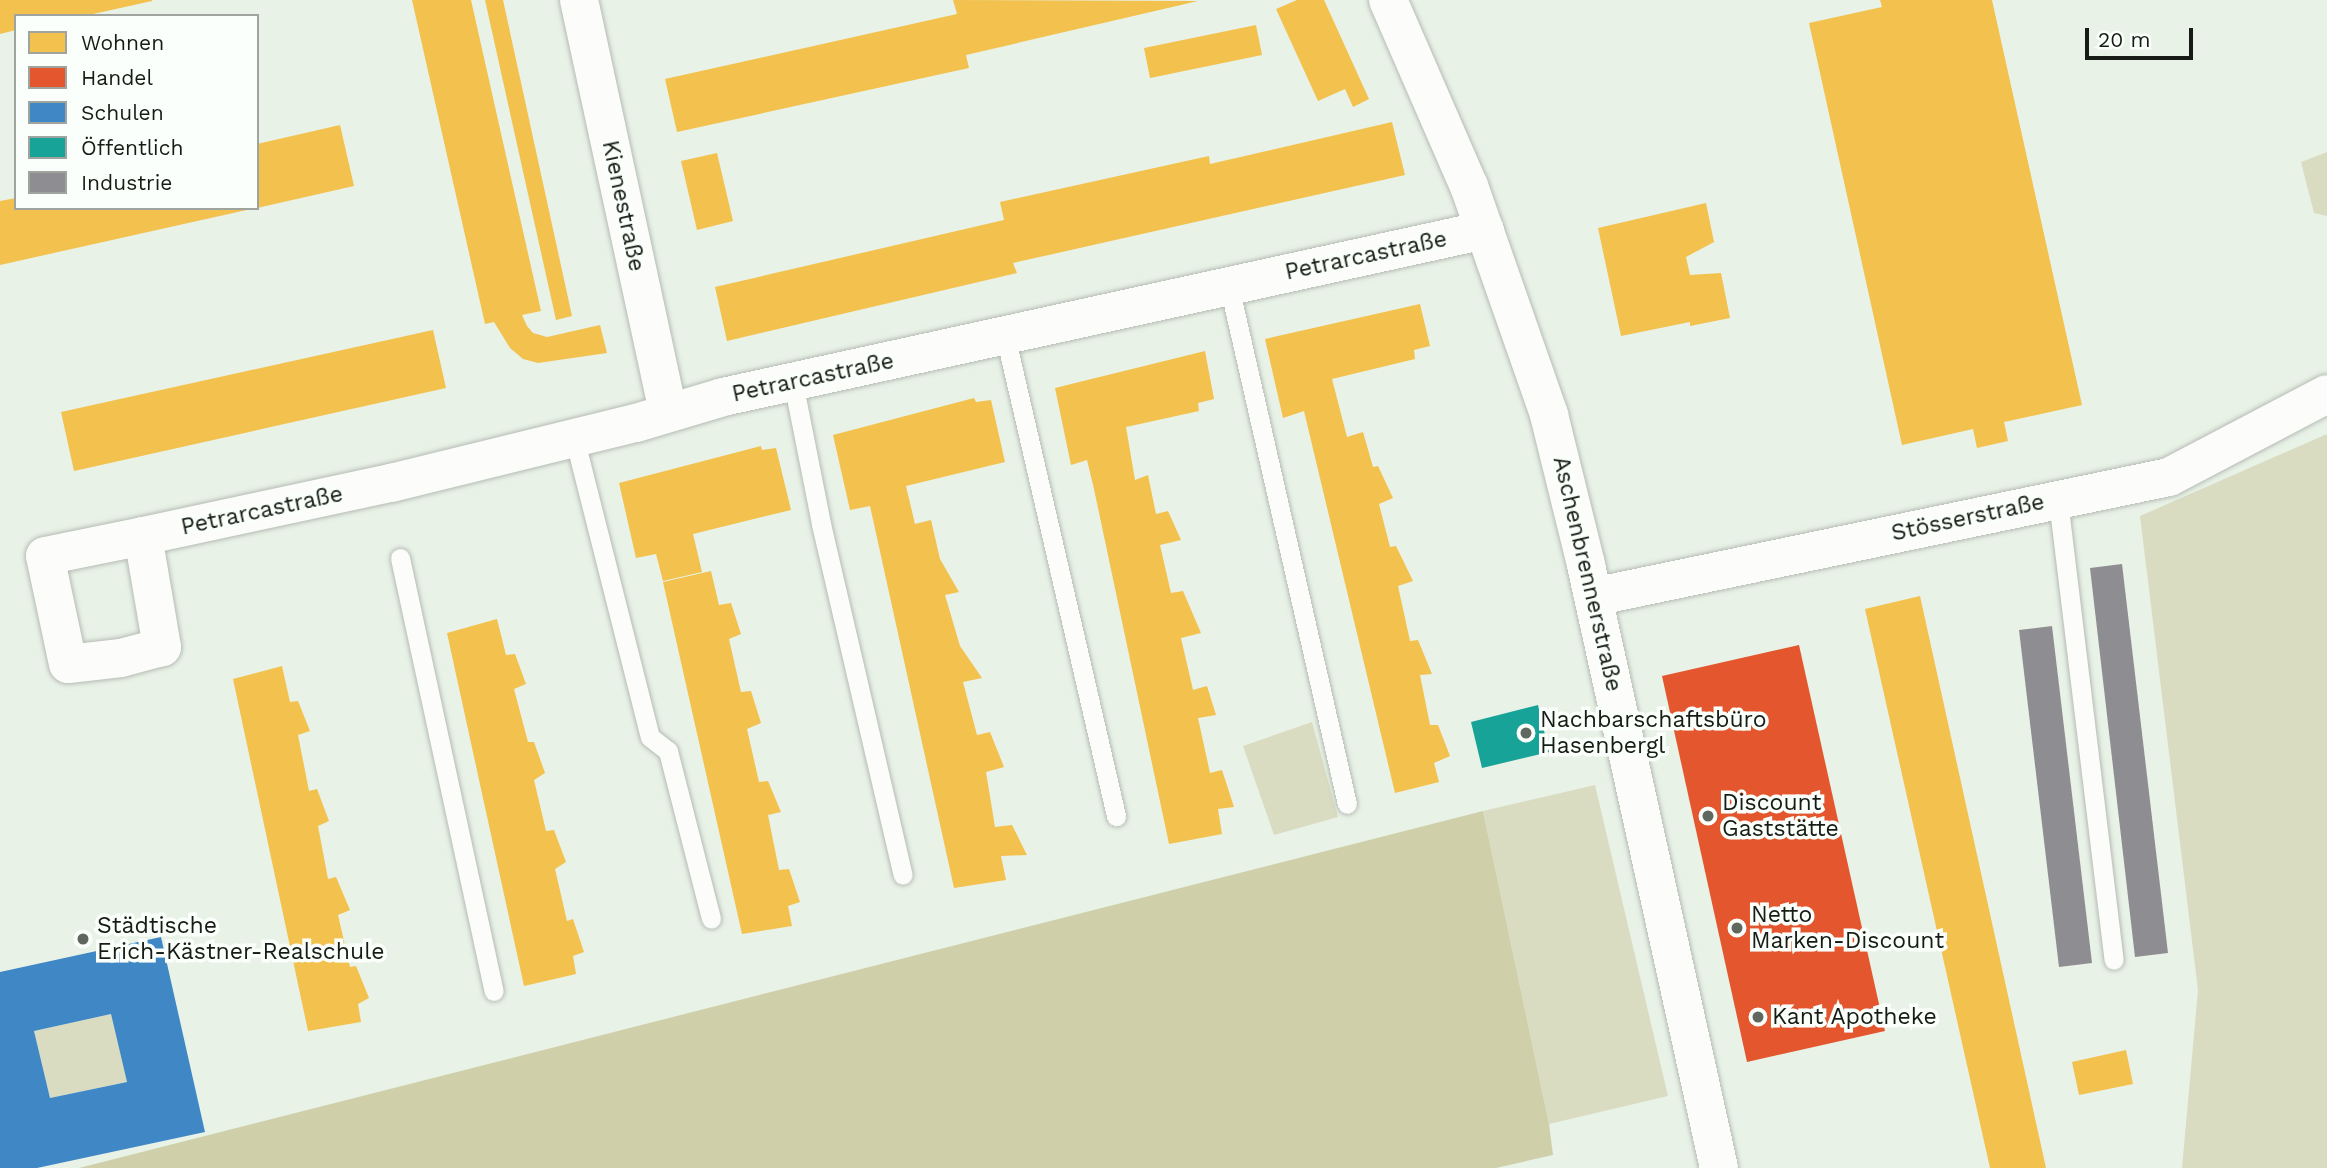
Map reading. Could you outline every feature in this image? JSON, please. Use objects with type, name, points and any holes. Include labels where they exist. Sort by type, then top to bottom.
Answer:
[{"type":"street","name":"Kienestraße","points":[[579,0],[668,412]]},
{"type":"street","name":"Aschenbrennerstraße","points":[[1388,0],[1469,186],[1549,415],[1593,597],[1719,1168]]},
{"type":"street","name":"Petrarcastraße","points":[[143,536],[391,482],[793,382],[1485,230]]},
{"type":"street","name":"Stösserstraße","points":[[1593,597],[2169,477],[2327,394]]},
{"type":"lane","points":[[1229,286],[1347,804]]},
{"type":"lane","points":[[1005,335],[1116,816]]},
{"type":"lane","points":[[793,382],[821,524],[903,875]]},
{"type":"lane","points":[[575,437],[650,737],[668,751],[711,919]]},
{"type":"lane","points":[[2058,500],[2114,960]]},
{"type":"lane","points":[[400,558],[494,990]]},
{"type":"green space","points":[[2327,152],[2327,216],[2314,213],[2301,162]]},
{"type":"green space","points":[[2327,434],[2327,1168],[2182,1168],[2198,990],[2140,516]]},
{"type":"green space","points":[[1312,722],[1338,817],[1274,835],[1243,746]]},
{"type":"green space","points":[[1595,785],[1668,1096],[1549,1124],[1483,811]]},
{"type":"green space","points":[[1483,811],[1549,1124],[1553,1155],[1496,1168],[79,1168]]},
{"type":"green space","points":[[111,1014],[127,1082],[50,1098],[34,1031]]},
{"type":"building: Wohnen","points":[[0,0],[152,0],[93,14],[14,14],[14,30],[0,34]]},
{"type":"building: Wohnen","points":[[412,0],[471,0],[541,311],[522,315],[527,326],[533,333],[547,337],[600,325],[607,353],[538,363],[523,359],[510,348],[494,322],[485,324]]},
{"type":"building: Wohnen","points":[[485,0],[503,0],[572,316],[556,320]]},
{"type":"building: Wohnen","points":[[953,0],[1198,1],[966,55],[969,68],[677,132],[665,79],[957,14]]},
{"type":"building: Wohnen","points":[[1297,0],[1324,0],[1369,99],[1353,107],[1345,89],[1318,101],[1276,9]]},
{"type":"building: Wohnen","points":[[1880,0],[1992,0],[2082,405],[2004,422],[2008,441],[1977,448],[1973,429],[1902,445],[1809,23],[1882,7]]},
{"type":"building: Wohnen","points":[[1256,25],[1262,55],[1150,78],[1144,48]]},
{"type":"building: Wohnen","points":[[1392,122],[1405,175],[1013,263],[1017,273],[727,341],[715,287],[1004,220],[1000,202],[1209,156],[1210,164]]},
{"type":"building: Wohnen","points":[[340,125],[354,186],[259,208],[259,144]]},
{"type":"building: Wohnen","points":[[717,153],[733,221],[697,230],[681,161]]},
{"type":"building: Wohnen","points":[[14,198],[14,210],[247,210],[0,265],[0,201]]},
{"type":"building: Wohnen","points":[[1706,203],[1714,242],[1686,257],[1690,275],[1721,273],[1730,318],[1690,326],[1690,322],[1621,336],[1598,228]]},
{"type":"building: Wohnen","points":[[1420,304],[1430,346],[1414,350],[1415,359],[1332,379],[1347,437],[1363,432],[1373,467],[1378,466],[1393,498],[1379,504],[1390,547],[1396,546],[1413,581],[1398,586],[1410,641],[1418,640],[1432,674],[1420,675],[1430,725],[1438,725],[1450,756],[1434,763],[1439,782],[1395,793],[1304,411],[1283,418],[1265,339]]},
{"type":"building: Wohnen","points":[[433,330],[446,388],[74,471],[61,412]]},
{"type":"building: Wohnen","points":[[1205,351],[1214,399],[1198,403],[1199,411],[1126,427],[1135,480],[1148,475],[1156,514],[1168,511],[1181,540],[1160,545],[1171,593],[1183,591],[1201,633],[1181,638],[1193,690],[1207,686],[1216,715],[1198,718],[1210,773],[1222,770],[1234,807],[1218,809],[1222,834],[1169,844],[1087,460],[1071,465],[1055,388]]},
{"type":"building: Wohnen","points":[[974,398],[976,402],[991,400],[1005,462],[906,486],[915,524],[931,520],[940,559],[959,592],[945,595],[960,646],[982,678],[963,682],[977,735],[990,732],[1004,767],[986,772],[995,827],[1012,825],[1027,855],[1001,856],[1006,880],[954,888],[870,506],[850,510],[833,435]]},
{"type":"building: Wohnen","points":[[761,446],[762,450],[776,448],[791,510],[693,534],[702,572],[663,581],[656,554],[636,558],[619,483]]},
{"type":"building: Wohnen","points":[[711,571],[719,605],[731,603],[741,634],[729,639],[741,692],[751,691],[761,723],[747,729],[759,782],[768,781],[781,812],[768,815],[779,870],[789,869],[800,902],[788,906],[792,926],[742,934],[663,582]]},
{"type":"building: Wohnen","points":[[1920,596],[2046,1168],[1990,1168],[1865,609]]},
{"type":"building: Wohnen","points":[[497,619],[506,655],[515,654],[526,684],[514,689],[528,742],[534,742],[545,773],[534,780],[546,831],[554,830],[566,862],[555,869],[567,921],[573,919],[584,952],[573,956],[576,974],[524,986],[447,633]]},
{"type":"building: Wohnen","points":[[282,666],[290,702],[298,701],[310,731],[298,735],[309,791],[317,789],[329,821],[318,826],[328,879],[336,877],[350,910],[338,915],[350,967],[356,966],[369,998],[358,1004],[361,1022],[308,1031],[233,679]]},
{"type":"building: Wohnen","points":[[2126,1050],[2133,1084],[2079,1095],[2072,1062]]},
{"type":"building: Handel","points":[[1799,645],[1885,1031],[1747,1062],[1662,676]]},
{"type":"building: Schulen","points":[[161,937],[205,1132],[37,1168],[0,1168],[0,972]],"holes":[[[111,1014],[127,1082],[50,1098],[34,1031]]]},
{"type":"building: Öffentlich","points":[[1538,705],[1549,752],[1482,768],[1471,722]]},
{"type":"building: Industrie","points":[[2122,564],[2168,953],[2135,957],[2090,568]]},
{"type":"building: Industrie","points":[[2052,626],[2092,963],[2059,967],[2019,630]]},
{"type":"place","name":"Nachbarschaftsbüro Hasenbergl","points":[[1526,733]]},
{"type":"place","name":"Discount Gaststätte","points":[[1708,816]]},
{"type":"place","name":"Netto Marken-Discount","points":[[1737,928]]},
{"type":"place","name":"Städtische Erich-Kästner-Realschule","points":[[83,939]]},
{"type":"place","name":"Kant Apotheke","points":[[1758,1017]]}]
